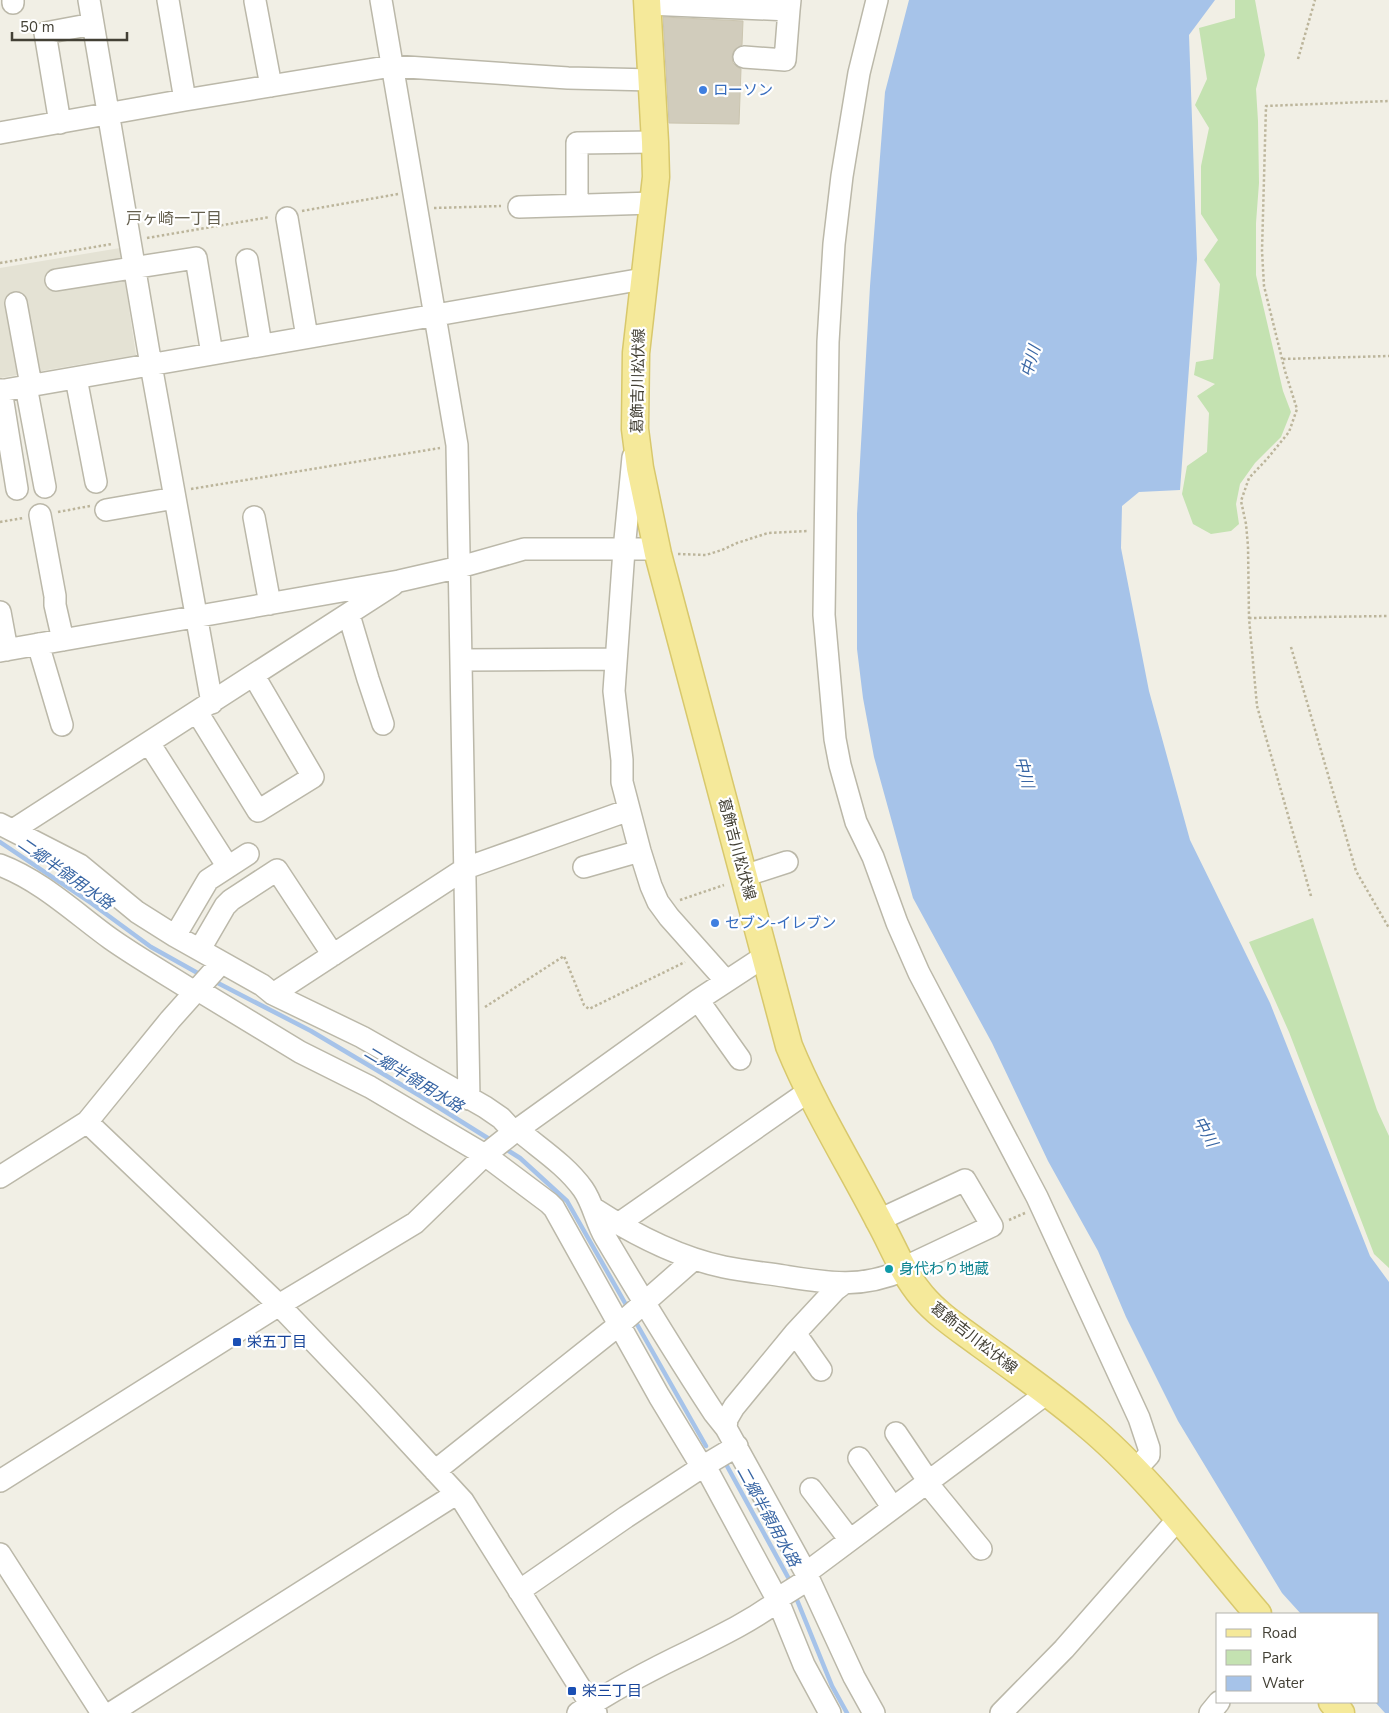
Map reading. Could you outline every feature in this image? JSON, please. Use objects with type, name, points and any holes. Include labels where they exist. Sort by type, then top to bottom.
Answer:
[{"type":"main road","name":"葛飾吉川松伏線","points":[[647,2],[656,142],[656,177],[636,352],[636,429],[640,468],[658,552],[789,1046],[809,1091],[879,1220],[903,1269],[923,1297],[936,1310],[1086,1424],[1135,1470],[1257,1613]]},
{"type":"main road","points":[[1333,1703],[1341,1713]]},
{"type":"street","points":[[89,0],[196,617],[204,708],[258,811],[313,777],[254,676]]},
{"type":"street","points":[[168,0],[185,100]]},
{"type":"street","points":[[381,0],[411,200],[435,315],[457,445],[469,1099]]},
{"type":"street","points":[[877,0],[859,73],[842,176],[834,244],[828,342],[824,615],[835,739],[840,765],[856,822],[873,857],[897,923],[919,973],[1042,1206],[1139,1418],[1149,1448],[1149,1455],[1135,1470]]},
{"type":"street","points":[[255,1],[271,86]]},
{"type":"street","points":[[647,2],[789,5],[786,60],[744,57]]},
{"type":"street","points":[[60,123],[45,33],[93,24]]},
{"type":"street","points":[[0,134],[185,100],[392,66],[568,78],[652,80]]},
{"type":"street","points":[[577,205],[577,143],[656,142]]},
{"type":"street","points":[[520,207],[654,203]]},
{"type":"street","points":[[287,215],[307,337]]},
{"type":"street","points":[[56,280],[196,258],[212,354]]},
{"type":"street","points":[[247,260],[261,346]]},
{"type":"street","points":[[17,489],[1,391],[643,279]]},
{"type":"street","points":[[16,303],[46,488]]},
{"type":"street","points":[[76,378],[96,482]]},
{"type":"street","points":[[636,429],[624,550],[614,690],[622,760],[622,782],[640,851],[651,886],[661,907],[726,981]]},
{"type":"street","points":[[102,507],[175,495]]},
{"type":"street","points":[[40,515],[63,640]]},
{"type":"street","points":[[254,517],[270,604]]},
{"type":"street","points":[[0,612],[3,651],[399,581],[460,568],[524,548],[658,552]]},
{"type":"street","points":[[7,827],[149,743],[399,581]]},
{"type":"street","points":[[349,615],[383,724]]},
{"type":"street","points":[[38,644],[62,725]]},
{"type":"street","points":[[462,660],[616,659]]},
{"type":"street","points":[[149,743],[228,867]]},
{"type":"street","points":[[274,994],[466,868],[629,810]]},
{"type":"street","points":[[7,827],[80,865],[137,912],[175,936],[262,985],[274,994],[362,1036],[501,1118],[574,1178],[583,1189],[593,1208],[598,1226],[644,1303],[737,1446],[807,1576],[854,1677],[874,1713]]},
{"type":"street","points":[[584,867],[640,851]]},
{"type":"street","points":[[175,936],[208,880],[248,854]]},
{"type":"street","points":[[744,876],[787,862]]},
{"type":"street","points":[[0,865],[12,869],[44,888],[113,940],[300,1052],[370,1087],[485,1155],[535,1191],[554,1208],[659,1396],[703,1466],[778,1600],[804,1665],[830,1713]]},
{"type":"street","points":[[200,949],[225,906],[231,900],[277,870],[334,955]]},
{"type":"street","points":[[0,1481],[279,1305],[415,1224],[485,1155],[516,1131],[698,1000],[765,956]]},
{"type":"street","points":[[0,1177],[87,1122],[170,1020],[221,963]]},
{"type":"street","points":[[698,1000],[740,1059]]},
{"type":"street","points":[[618,1224],[809,1091]]},
{"type":"street","points":[[87,1122],[279,1305],[463,1501],[519,1591],[588,1710],[640,1676],[726,1634],[764,1612],[850,1540],[1047,1393]]},
{"type":"street","points":[[593,1208],[636,1234],[694,1259],[725,1267],[843,1284],[883,1278],[992,1226],[965,1180],[879,1220]]},
{"type":"street","points":[[435,1471],[620,1324],[694,1259]]},
{"type":"street","points":[[726,1428],[727,1419],[734,1407],[795,1333],[835,1290],[843,1284]]},
{"type":"street","points":[[795,1333],[821,1370]]},
{"type":"street","points":[[896,1433],[928,1482],[980,1549]]},
{"type":"street","points":[[519,1591],[578,1549],[703,1466],[737,1446]]},
{"type":"street","points":[[858,1458],[893,1508]]},
{"type":"street","points":[[811,1489],[850,1540]]},
{"type":"street","points":[[111,1713],[456,1494]]},
{"type":"street","points":[[1001,1713],[1064,1649],[1178,1519]]},
{"type":"street","points":[[0,1554],[102,1713]]},
{"type":"street","points":[[1210,1713],[1218,1703]]},
{"type":"path","points":[[1298,59],[1315,0]]},
{"type":"path","points":[[1311,896],[1257,706],[1249,618],[1248,546],[1241,501],[1248,478],[1267,459],[1289,432],[1298,409],[1282,359],[1264,286],[1262,260],[1266,106],[1389,101]]},
{"type":"path","points":[[0,263],[287,215],[411,200],[520,207]]},
{"type":"path","points":[[1282,359],[1389,356]]},
{"type":"path","points":[[175,495],[441,448]]},
{"type":"path","points":[[0,522],[102,507]]},
{"type":"path","points":[[658,552],[706,554],[768,533],[825,530]]},
{"type":"path","points":[[1249,618],[1389,616]]},
{"type":"path","points":[[1291,647],[1356,871],[1389,928]]},
{"type":"path","points":[[661,907],[744,876]]},
{"type":"path","points":[[468,1012],[475,1013],[564,956],[584,1005],[589,1009],[702,953]]},
{"type":"path","points":[[992,1226],[998,1226],[1042,1206]]},
{"type":"shaded area","points":[[120,248],[136,355],[0,378],[0,268]]},
{"type":"green space","points":[[1235,0],[1255,0],[1265,55],[1256,89],[1259,183],[1256,223],[1256,275],[1283,391],[1291,412],[1281,437],[1255,463],[1240,484],[1236,504],[1239,524],[1231,531],[1211,534],[1193,524],[1182,494],[1187,466],[1207,452],[1209,413],[1197,396],[1215,384],[1194,375],[1196,362],[1213,359],[1220,284],[1204,260],[1218,240],[1201,214],[1201,166],[1209,128],[1195,105],[1207,79],[1199,28],[1235,18]]},
{"type":"green space","points":[[1313,918],[1377,1110],[1389,1136],[1389,1268],[1374,1254],[1289,1032],[1249,942]]},
{"type":"water","name":"中川","points":[[909,0],[1215,0],[1189,35],[1197,259],[1180,490],[1139,492],[1122,506],[1121,548],[1149,691],[1190,840],[1270,1003],[1370,1256],[1389,1282],[1389,1713],[1385,1713],[1376,1703],[1379,1703],[1379,1613],[1300,1613],[1282,1593],[1178,1421],[1126,1317],[1098,1251],[1048,1161],[992,1043],[913,898],[874,757],[863,698],[857,649],[857,514],[870,286],[885,92]]},
{"type":"building","name":"ローソン","points":[[663,17],[743,21],[742,45],[734,50],[732,57],[733,63],[741,69],[739,124],[669,123]]},
{"type":"waterway","name":"二郷半領用水路","points":[[0,842],[91,903],[151,947],[203,976]]},
{"type":"waterway","name":"二郷半領用水路","points":[[212,980],[311,1031],[494,1142]]},
{"type":"waterway","name":"二郷半領用水路","points":[[504,1148],[520,1158],[567,1201],[629,1310]]},
{"type":"waterway","name":"二郷半領用水路","points":[[634,1319],[706,1446]]},
{"type":"waterway","name":"二郷半領用水路","points":[[727,1466],[789,1579]]},
{"type":"waterway","name":"二郷半領用水路","points":[[797,1600],[832,1686],[847,1713]]},
{"type":"place","name":"ローソン","points":[[703,90]]},
{"type":"place","name":"セブン-イレブン","points":[[715,923]]},
{"type":"place","name":"身代わり地蔵","points":[[889,1269]]},
{"type":"place","name":"栄五丁目","points":[[237,1342]]},
{"type":"place","name":"栄三丁目","points":[[572,1691]]},
{"type":"district","name":"戸ヶ崎一丁目","points":[[174,218]]}]
